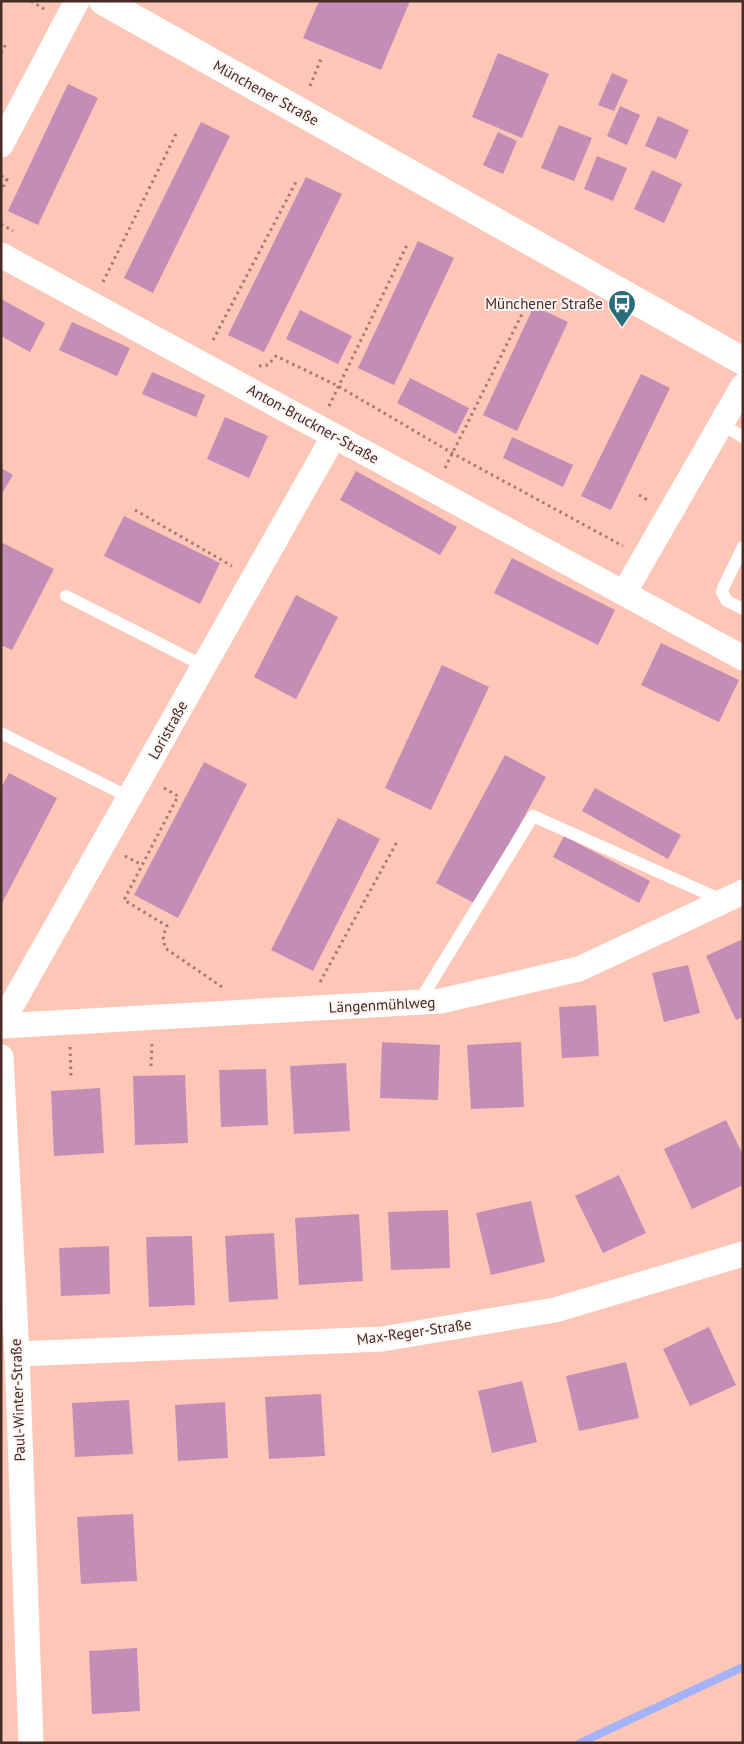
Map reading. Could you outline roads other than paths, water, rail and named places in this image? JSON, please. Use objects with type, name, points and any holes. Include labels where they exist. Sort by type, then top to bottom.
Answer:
[{"type":"main road","name":"Münchener Straße","points":[[103,1],[743,361]]},
{"type":"street","points":[[1,145],[77,1]]},
{"type":"street","name":"Anton-Bruckner-Straße","points":[[1,255],[743,658]]},
{"type":"street","points":[[624,593],[743,386]]},
{"type":"street","name":"Loristraße","points":[[1,1025],[253,578],[326,431]]},
{"type":"street","name":"Längenmühlweg","points":[[1,1025],[442,1001],[579,969],[734,897]]},
{"type":"street","name":"Paul-Winter-Straße","points":[[1,1057],[17,1354],[31,1743]]},
{"type":"street","name":"Max-Reger-Straße","points":[[17,1354],[382,1339],[555,1310],[743,1254]]},
{"type":"lane","points":[[721,424],[743,437]]},
{"type":"lane","points":[[743,547],[722,592],[727,600],[743,610]]},
{"type":"lane","points":[[66,596],[204,666]]},
{"type":"lane","points":[[1,733],[129,797]]},
{"type":"lane","points":[[419,1003],[533,816],[734,897]]},
{"type":"waterway","points":[[580,1743],[743,1667]]},
{"type":"place","name":"Münchener Straße","points":[[622,328]]}]
